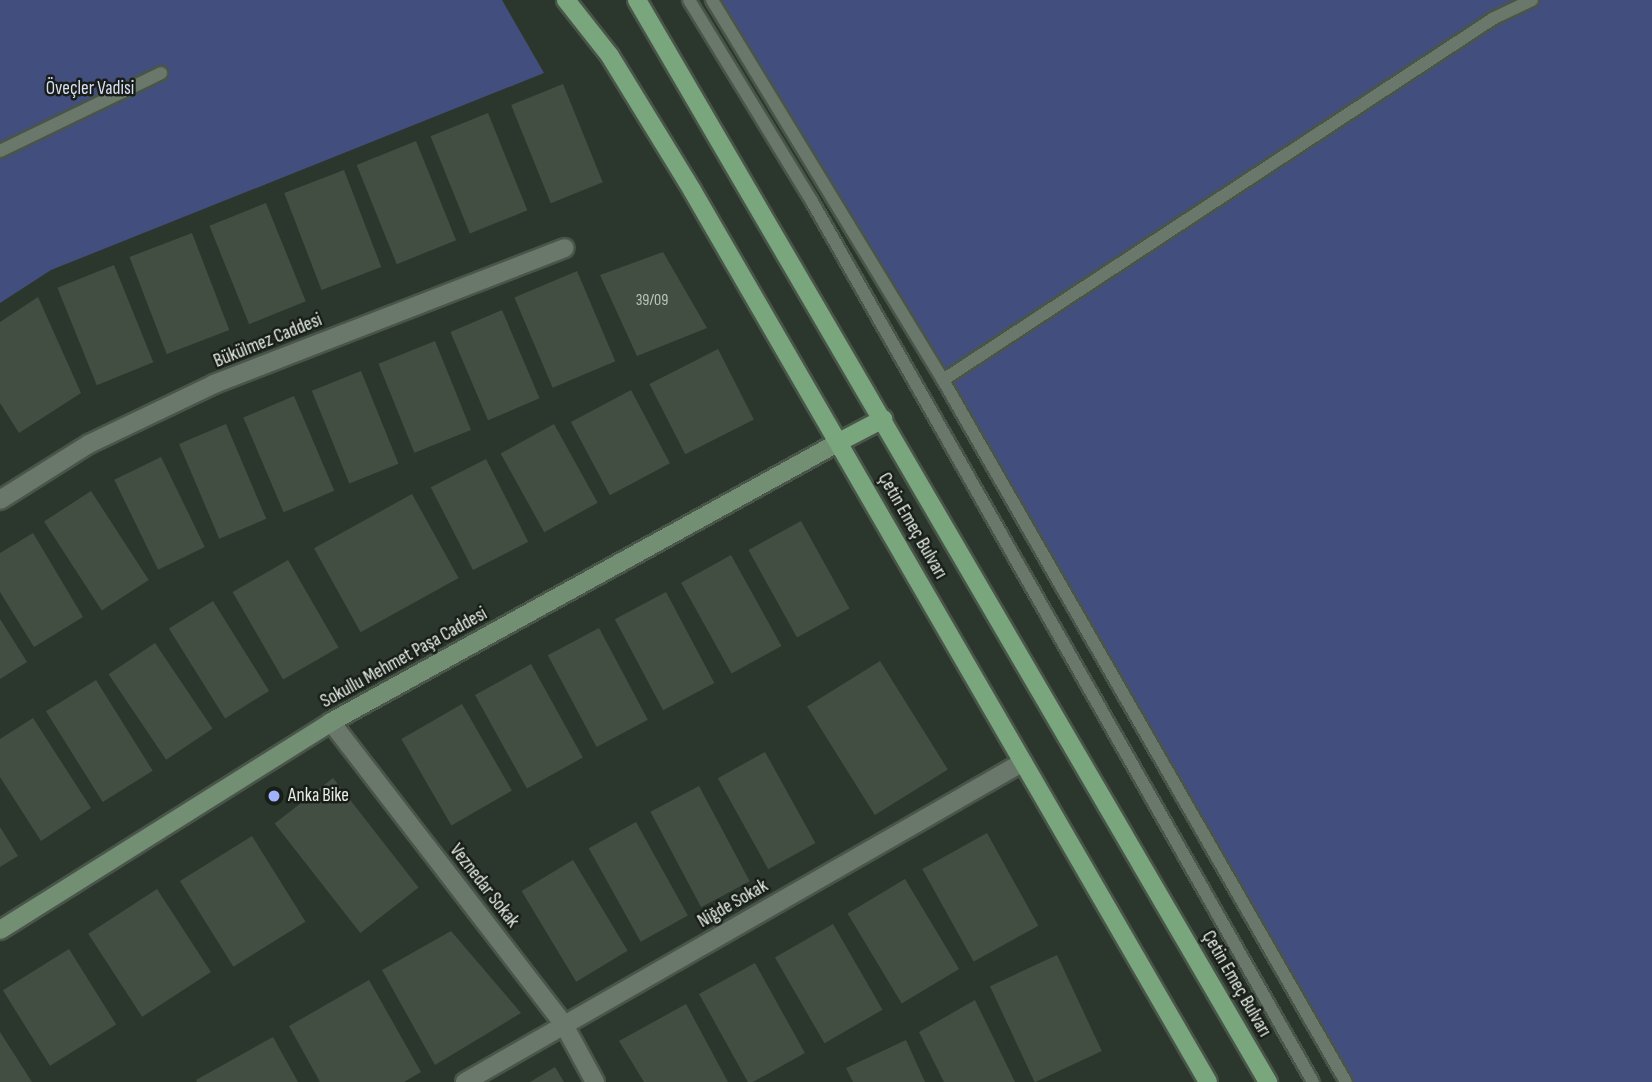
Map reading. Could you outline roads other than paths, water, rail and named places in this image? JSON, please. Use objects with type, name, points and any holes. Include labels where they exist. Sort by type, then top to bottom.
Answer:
[{"type":"main road","name":"Çetin Emeç Bulvarı","points":[[566,0],[617,67],[839,442],[1208,1082]]},
{"type":"main road","name":"Çetin Emeç Bulvarı","points":[[637,0],[1268,1082]]},
{"type":"main road","points":[[839,442],[883,419]]},
{"type":"main road","name":"Sokullu Mehmet Paşa Caddesi","points":[[0,930],[331,722],[839,442]]},
{"type":"street","name":"Bükülmez Caddesi","points":[[0,500],[89,444],[214,384],[565,248]]},
{"type":"street","name":"Veznedar Sokak","points":[[331,722],[564,1025],[595,1082]]},
{"type":"street","name":"Niğde Sokak","points":[[464,1082],[1023,762]]},
{"type":"lane","points":[[688,0],[810,198],[1313,1082]]},
{"type":"lane","points":[[712,0],[943,380],[1346,1082]]},
{"type":"lane","points":[[943,380],[1494,18],[1532,0]]},
{"type":"lane","points":[[0,151],[161,73]]},
{"type":"place","name":"Anka Bike","points":[[274,796]]},
{"type":"park label","name":"Öveçler Vadisi","points":[[90,89]]}]
